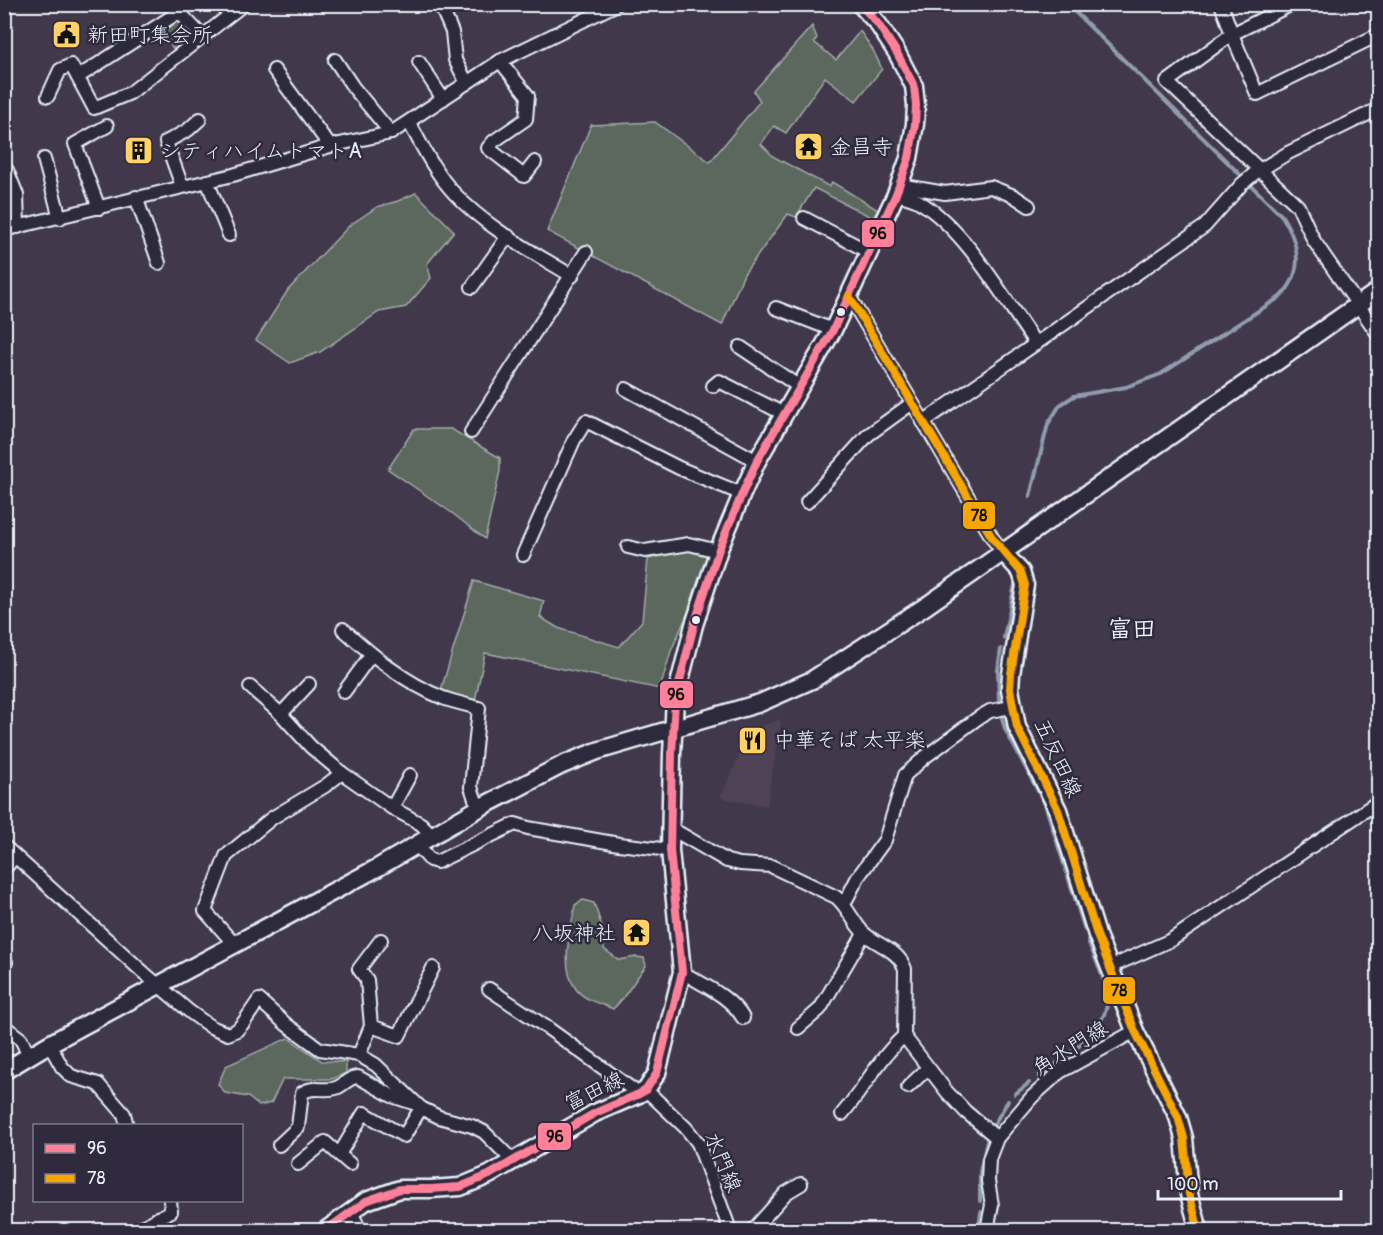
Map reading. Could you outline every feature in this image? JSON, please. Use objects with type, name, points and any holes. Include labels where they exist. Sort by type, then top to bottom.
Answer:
[{"type":"street","points":[[48,96],[60,70],[71,65],[94,108],[130,93],[244,4]]},
{"type":"street","points":[[4,230],[207,181],[330,146],[391,133],[500,61],[617,4]]},
{"type":"street","name":"富田線","points":[[326,1230],[366,1201],[400,1189],[460,1187],[489,1175],[595,1113],[642,1092],[657,1073],[682,972],[670,850],[674,728],[677,691],[694,625],[718,551],[757,461],[833,330],[909,158],[915,124],[914,86],[897,53],[878,24],[860,4]]},
{"type":"street","points":[[1221,4],[1257,94],[1378,35]]},
{"type":"street","points":[[1292,4],[1232,34],[1167,82],[1258,172],[1298,206],[1314,241],[1378,334]]},
{"type":"street","points":[[441,5],[452,32],[455,60],[467,83]]},
{"type":"street","points":[[78,77],[175,8],[203,37]]},
{"type":"street","points":[[335,60],[353,87],[391,133]]},
{"type":"street","points":[[500,61],[528,96],[526,119],[494,141],[488,148],[524,176],[535,162]]},
{"type":"street","points":[[419,62],[443,99]]},
{"type":"street","points":[[274,70],[330,146]]},
{"type":"street","points":[[923,422],[1205,226],[1242,184],[1258,172],[1288,153],[1378,109]]},
{"type":"street","points":[[182,186],[166,142],[189,130],[200,119]]},
{"type":"street","points":[[409,122],[429,159],[453,192],[469,208],[508,236],[572,276]]},
{"type":"street","points":[[99,208],[75,144],[107,126]]},
{"type":"street","points":[[44,159],[60,218]]},
{"type":"street","points":[[7,170],[17,195],[18,227]]},
{"type":"street","points":[[207,181],[229,235]]},
{"type":"street","points":[[897,189],[945,193],[991,188],[1014,196],[1029,206]]},
{"type":"street","points":[[897,189],[945,221],[974,255],[1036,344]]},
{"type":"street","points":[[136,197],[159,263]]},
{"type":"street","points":[[804,218],[869,252]]},
{"type":"street","points":[[472,287],[508,236]]},
{"type":"street","points":[[471,432],[586,252]]},
{"type":"street","points":[[4,1071],[49,1044],[417,845],[481,807],[562,765],[597,751],[760,703],[812,680],[1003,552],[1378,291]]},
{"type":"street","name":"五反田線","points":[[849,296],[993,539],[1021,572],[1025,585],[1011,674],[1013,710],[1023,743],[1058,810],[1097,934],[1135,1031],[1178,1117],[1187,1161],[1189,1194],[1199,1230]]},
{"type":"street","points":[[776,308],[833,330]]},
{"type":"street","points":[[740,346],[801,388]]},
{"type":"street","points":[[714,386],[719,381],[784,414]]},
{"type":"street","points":[[626,389],[757,461]]},
{"type":"street","points":[[807,502],[868,435],[911,404]]},
{"type":"street","points":[[523,555],[574,440],[586,421],[679,468],[742,494]]},
{"type":"street","points":[[628,547],[645,551],[689,544],[718,551]]},
{"type":"street","points":[[343,629],[371,655],[398,674],[442,698],[479,708],[471,787],[481,807]]},
{"type":"street","points":[[344,692],[371,655]]},
{"type":"street","points":[[281,714],[309,684]]},
{"type":"street","points":[[250,687],[281,714],[311,747],[342,773],[392,808],[421,824],[433,836]]},
{"type":"street","points":[[844,904],[858,877],[885,840],[904,775],[925,756],[978,718],[990,711],[1006,708],[1013,710]]},
{"type":"street","points":[[235,945],[205,911],[226,856],[272,818],[342,773]]},
{"type":"street","points":[[392,808],[410,776]]},
{"type":"street","points":[[1110,967],[1171,940],[1378,802]]},
{"type":"street","points":[[417,845],[430,860],[437,862],[515,824],[619,844],[670,850]]},
{"type":"street","points":[[672,829],[727,861],[771,866],[836,897],[844,904],[864,934],[903,961],[905,969],[904,1036],[966,1112],[997,1138]]},
{"type":"street","points":[[4,846],[158,985],[211,1027],[228,1034],[237,1030],[259,1000],[287,1025],[320,1049],[359,1055],[376,1065],[394,1080],[418,1106]]},
{"type":"street","points":[[4,869],[15,857]]},
{"type":"street","points":[[798,1028],[820,1009],[864,934]]},
{"type":"street","points":[[359,1055],[371,1026],[367,980],[359,969],[381,940]]},
{"type":"street","points":[[371,1026],[399,1036],[433,968]]},
{"type":"street","points":[[682,972],[733,1005],[743,1018]]},
{"type":"street","name":"水門線","points":[[489,989],[642,1092],[686,1128],[698,1143],[706,1161],[730,1230]]},
{"type":"street","points":[[4,1026],[21,1039],[29,1056]]},
{"type":"street","name":"角水門線","points":[[987,1230],[992,1205],[988,1181],[989,1159],[997,1138],[1032,1097],[1060,1072],[1135,1031]]},
{"type":"street","points":[[842,1114],[860,1094],[891,1047],[904,1036]]},
{"type":"street","points":[[49,1044],[62,1067],[71,1076],[98,1084],[124,1114],[127,1124]]},
{"type":"street","points":[[908,1087],[928,1068]]},
{"type":"street","points":[[279,1145],[298,1127],[302,1093],[308,1088],[335,1089],[352,1077],[358,1077],[439,1117],[472,1126],[484,1132],[513,1161]]},
{"type":"street","points":[[340,1153],[364,1113],[404,1136],[418,1106]]},
{"type":"street","points":[[298,1164],[324,1142],[340,1153],[350,1164]]},
{"type":"street","points":[[753,1230],[786,1193],[801,1184]]},
{"type":"street","points":[[137,1230],[171,1210],[170,1202]]},
{"type":"street","points":[[351,1212],[360,1230]]},
{"type":"shaded area","points":[[781,719],[767,806],[720,798],[738,759],[743,733]]},
{"type":"green space","points":[[181,21],[192,32],[192,38],[175,51],[159,30],[173,22]]},
{"type":"green space","points":[[812,26],[817,38],[814,42],[836,60],[860,31],[882,69],[856,101],[825,77],[786,133],[774,126],[761,144],[774,157],[830,187],[832,182],[878,210],[873,218],[814,188],[796,217],[788,214],[744,274],[722,325],[547,231],[591,125],[655,122],[710,162],[760,101],[754,91]]},
{"type":"green space","points":[[416,193],[454,231],[427,264],[431,278],[406,307],[379,312],[320,352],[290,363],[256,340],[288,290],[350,225],[377,207]]},
{"type":"green space","points":[[414,429],[451,429],[500,458],[500,471],[485,539],[388,469]]},
{"type":"green space","points":[[692,549],[713,556],[671,651],[660,689],[485,653],[475,701],[441,690],[474,581],[544,601],[540,617],[558,628],[619,647],[642,621],[648,559]]},
{"type":"green space","points":[[583,900],[594,903],[603,930],[604,949],[619,960],[644,958],[646,966],[613,1009],[579,993],[568,970],[569,937],[575,905]]},
{"type":"green space","points":[[288,1038],[322,1061],[346,1062],[346,1073],[332,1079],[283,1079],[271,1103],[259,1106],[248,1097],[225,1093],[218,1084],[226,1066]]},
{"type":"waterway","points":[[1030,496],[1048,424],[1060,405],[1074,396],[1126,387],[1161,374],[1280,297],[1293,278],[1297,258],[1292,237],[1282,216],[1067,4]]},
{"type":"waterway","points":[[1004,638],[1015,584]]},
{"type":"waterway","points":[[999,702],[998,670],[1001,649]]},
{"type":"waterway","points":[[1001,714],[1005,729],[1045,804],[1085,930]]},
{"type":"waterway","points":[[1039,1076],[1084,1041],[1103,1018],[1107,1005],[1107,993],[1088,940]]},
{"type":"waterway","points":[[1015,1094],[1029,1083]]},
{"type":"waterway","points":[[993,1126],[1008,1101]]},
{"type":"waterway","points":[[980,1201],[980,1172],[987,1141]]},
{"type":"waterway","points":[[979,1230],[981,1212]]},
{"type":"transit line","name":"96","points":[[326,1230],[366,1201],[400,1189],[460,1187],[489,1175],[595,1113],[646,1090],[657,1073],[682,972],[670,850],[672,754],[675,700],[694,625],[719,549],[757,461],[833,330],[896,194],[909,158],[915,124],[914,86],[897,53],[878,24],[860,4]]},
{"type":"transit line","name":"78","points":[[849,296],[993,539],[1021,572],[1025,585],[1010,689],[1017,727],[1058,810],[1097,935],[1135,1031],[1178,1117],[1184,1138],[1189,1194],[1199,1230]]},
{"type":"place","name":"新田町集会所","points":[[66,35]]},
{"type":"place","name":"金昌寺","points":[[809,147]]},
{"type":"place","name":"シティハイムトマトA","points":[[139,151]]},
{"type":"place","name":"中華そば 太平楽","points":[[753,740]]},
{"type":"place","name":"八坂神社","points":[[637,933]]},
{"type":"district","name":"富田","points":[[1132,629]]}]
